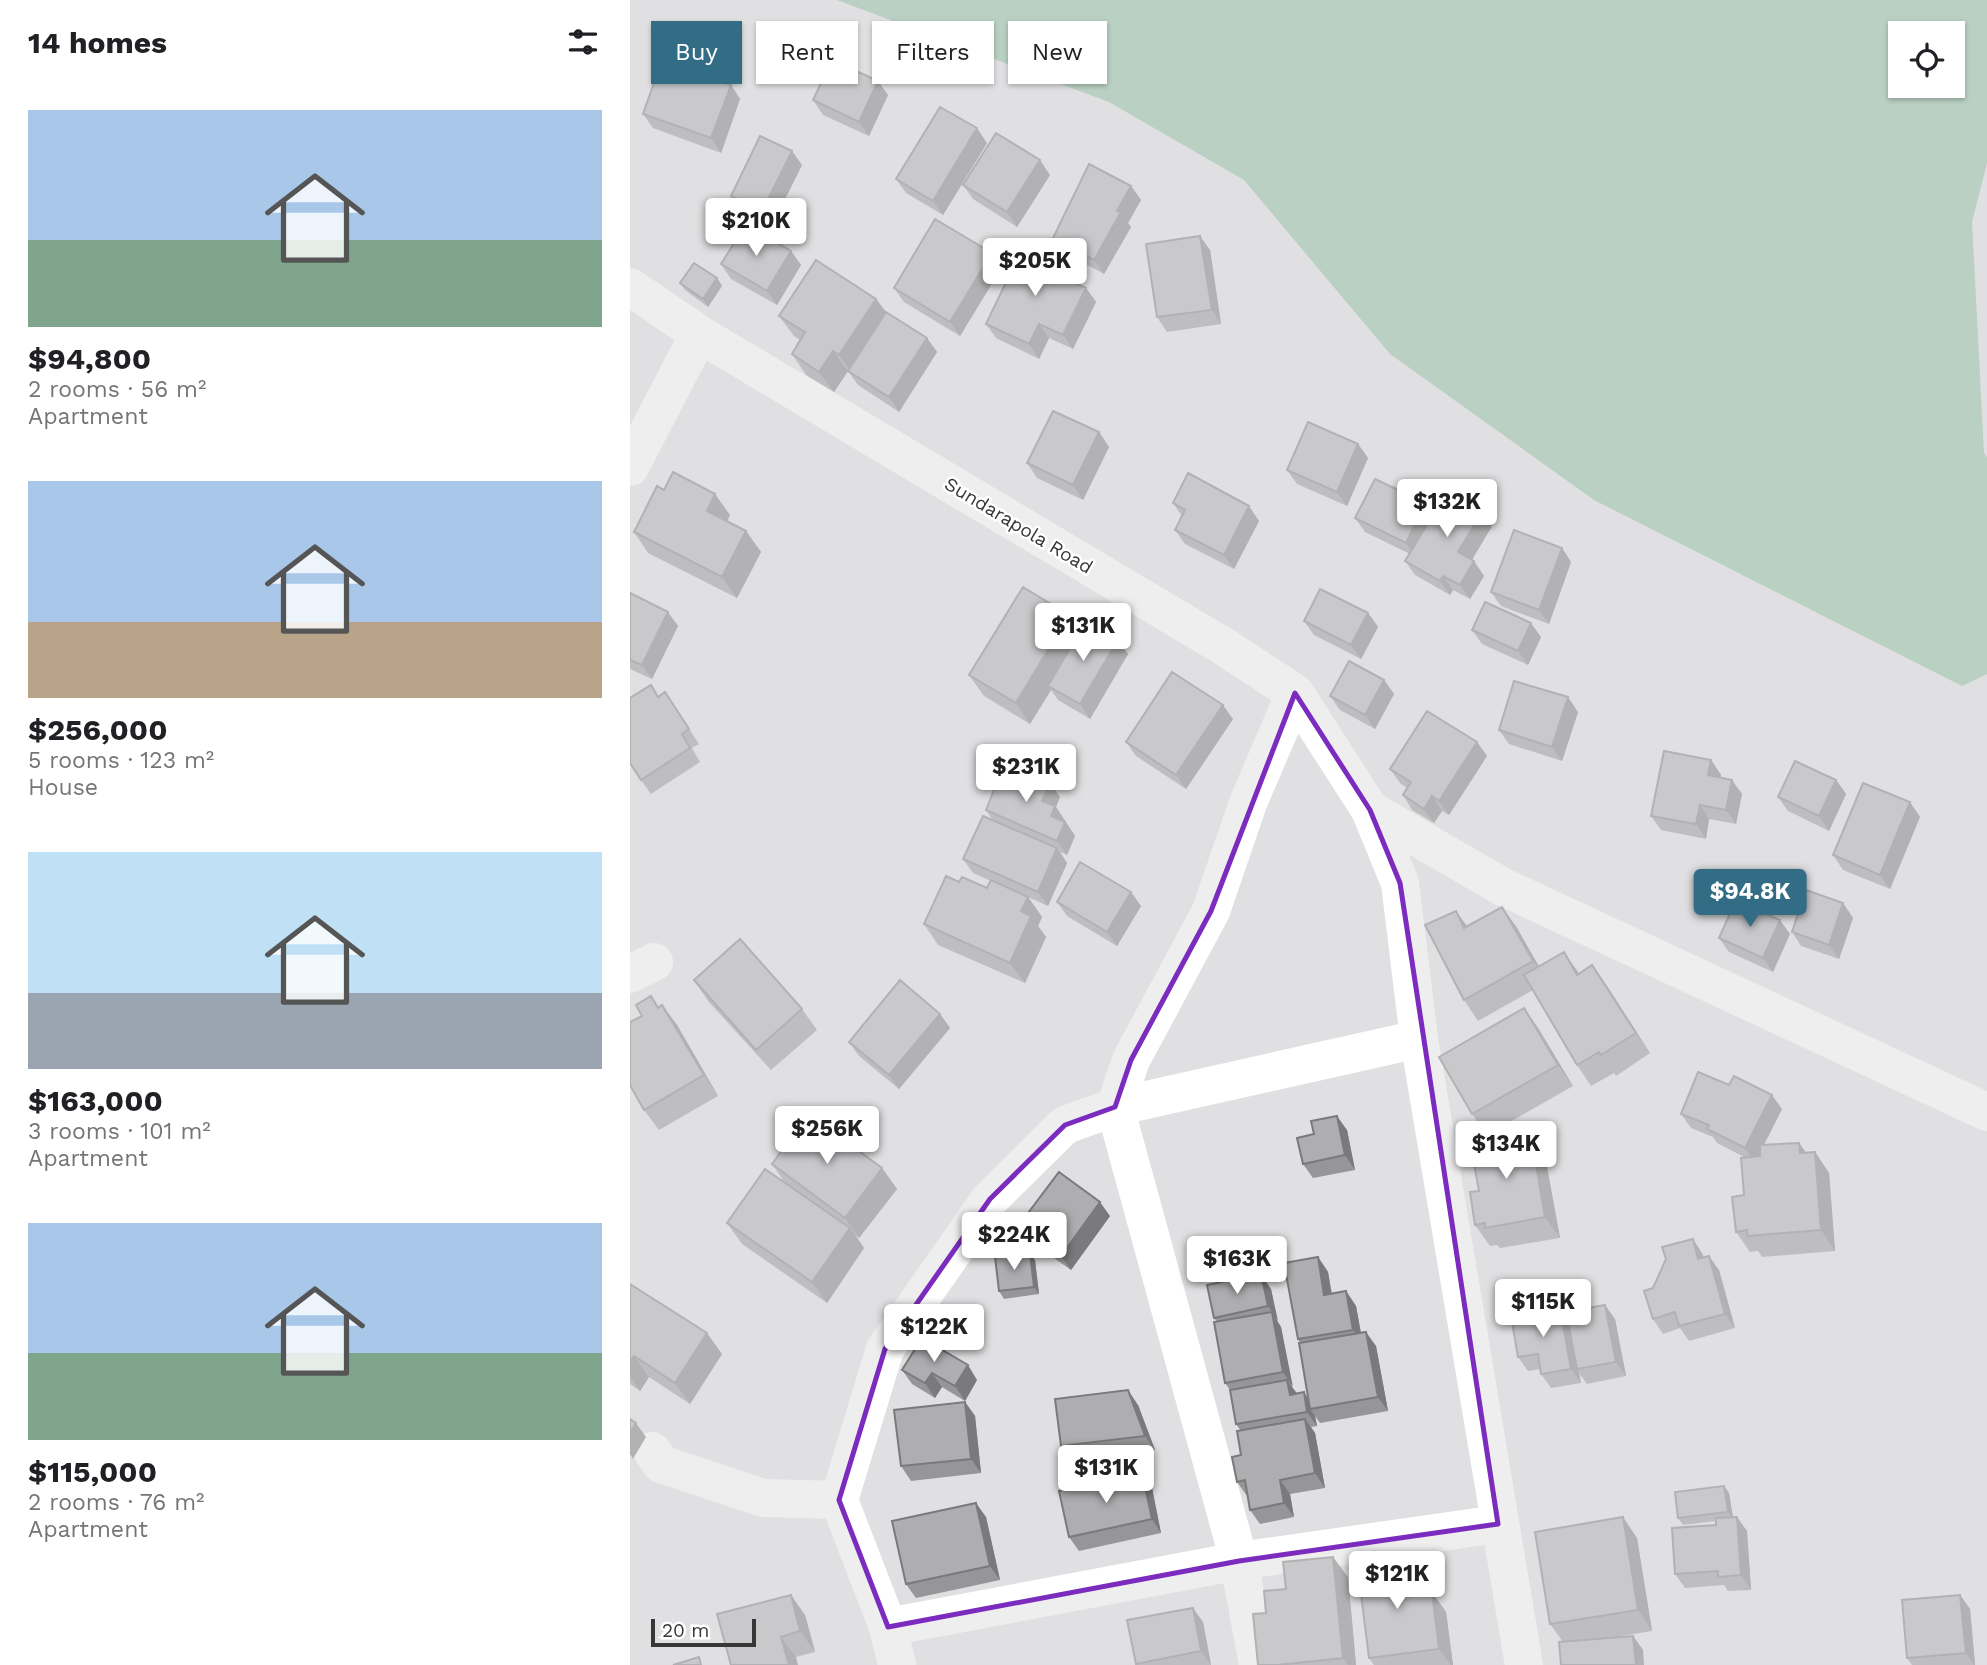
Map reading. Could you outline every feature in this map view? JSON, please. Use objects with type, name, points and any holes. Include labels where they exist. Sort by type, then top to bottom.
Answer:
[{"type":"street","name":"Sundarapola Road","points":[[630,286],[699,334],[1223,646],[1295,693],[1370,810],[1400,883],[1419,1040],[1498,1524],[1524,1665]]},
{"type":"street","points":[[630,467],[699,334]]},
{"type":"street","points":[[1258,1665],[1239,1561],[1115,1107],[1131,1060],[1211,911],[1248,803],[1295,693]]},
{"type":"street","points":[[1370,810],[1501,886],[1987,1112]]},
{"type":"street","points":[[897,1665],[888,1627],[839,1500],[886,1349],[990,1199],[1065,1125],[1115,1107],[1419,1040]]},
{"type":"street","points":[[652,1451],[661,1464],[763,1498],[839,1500]]},
{"type":"street","points":[[888,1627],[1239,1561],[1498,1524]]},
{"type":"highlighted area","points":[[1295,693],[1370,810],[1400,883],[1498,1524],[1239,1561],[888,1627],[839,1500],[885,1349],[990,1199],[1065,1125],[1115,1107],[1131,1060],[1211,911]]},
{"type":"green space","points":[[837,0],[1987,0],[1987,163],[1972,222],[1984,453],[1987,457],[1987,674],[1962,686],[1594,500],[1390,354],[1244,180],[1109,102],[1061,84],[1107,84],[1107,21],[1008,21],[1008,64],[994,59],[994,21],[893,21]]},
{"type":"building","points":[[858,72],[872,78],[872,84],[877,84],[859,122],[813,100],[821,84],[858,84]]},
{"type":"building","points":[[654,84],[731,85],[711,138],[643,114]]},
{"type":"building","points":[[940,107],[977,128],[933,201],[896,179]]},
{"type":"building","points":[[996,133],[1040,160],[1007,212],[963,185]]},
{"type":"building","points":[[760,136],[792,151],[762,211],[731,196]]},
{"type":"building","points":[[1089,164],[1131,186],[1117,211],[1121,212],[1094,260],[1053,238]]},
{"type":"building","points":[[935,219],[992,253],[950,322],[894,288]]},
{"type":"building","points":[[746,224],[791,251],[767,291],[721,264]]},
{"type":"building","points":[[1200,236],[1212,310],[1157,317],[1146,244]]},
{"type":"building","points":[[1023,247],[1065,267],[1061,277],[1086,288],[1063,335],[1039,324],[1029,344],[986,324]]},
{"type":"building","points":[[816,260],[876,299],[839,355],[833,351],[819,372],[792,354],[805,332],[779,316]]},
{"type":"building","points":[[694,263],[717,278],[703,299],[680,283]]},
{"type":"building","points":[[886,312],[927,338],[889,397],[848,371]]},
{"type":"building","points":[[1053,411],[1099,432],[1073,485],[1027,463]]},
{"type":"building","points":[[1308,422],[1358,444],[1337,492],[1287,470]]},
{"type":"building","points":[[673,472],[715,494],[707,511],[746,531],[722,577],[634,532],[657,486],[664,490]]},
{"type":"building","points":[[1188,473],[1249,506],[1224,555],[1175,530],[1185,510],[1173,503]]},
{"type":"building","points":[[1375,479],[1425,503],[1406,543],[1355,518]]},
{"type":"building","points":[[1450,487],[1485,507],[1458,552],[1474,561],[1460,585],[1443,576],[1440,581],[1405,561]]},
{"type":"building","points":[[1514,530],[1562,548],[1539,610],[1491,592]]},
{"type":"building","points":[[1023,587],[1069,615],[1016,703],[969,675]]},
{"type":"building","points":[[1320,589],[1368,613],[1351,645],[1304,621]]},
{"type":"building","points":[[630,593],[668,612],[642,665],[630,660]]},
{"type":"building","points":[[1485,602],[1531,623],[1518,651],[1472,630]]},
{"type":"building","points":[[1086,621],[1118,640],[1080,704],[1048,686]]},
{"type":"building","points":[[1349,661],[1384,680],[1365,715],[1330,696]]},
{"type":"building","points":[[1172,672],[1223,705],[1176,775],[1126,742]]},
{"type":"building","points":[[1514,681],[1568,697],[1552,747],[1499,730]]},
{"type":"building","points":[[651,685],[658,697],[665,692],[689,729],[682,734],[690,748],[641,780],[630,763],[630,698]]},
{"type":"building","points":[[1427,711],[1477,742],[1439,801],[1432,796],[1424,809],[1403,795],[1411,782],[1390,769]]},
{"type":"building","points":[[1664,751],[1711,760],[1708,775],[1732,780],[1726,810],[1700,805],[1696,824],[1651,816]]},
{"type":"building","points":[[1795,761],[1836,780],[1819,816],[1778,797]]},
{"type":"building","points":[[1020,770],[1050,783],[1042,801],[1055,806],[1051,816],[1065,822],[1057,841],[986,810],[1000,775],[1015,781]]},
{"type":"building","points":[[1863,783],[1910,802],[1880,875],[1833,855]]},
{"type":"building","points":[[983,816],[1057,848],[1038,892],[963,859]]},
{"type":"building","points":[[1080,862],[1131,892],[1107,932],[1057,902]]},
{"type":"building","points":[[946,876],[959,882],[962,877],[987,888],[991,880],[1028,897],[1021,911],[1031,916],[1010,963],[924,924]]},
{"type":"building","points":[[1806,890],[1843,903],[1829,945],[1792,932]]},
{"type":"building","points":[[1736,900],[1780,920],[1763,958],[1719,938]]},
{"type":"building","points":[[1502,907],[1533,961],[1464,1000],[1425,925],[1456,911],[1464,928]]},
{"type":"building","points":[[740,939],[802,1009],[756,1050],[694,980]]},
{"type":"building","points":[[1564,952],[1577,975],[1592,965],[1636,1033],[1601,1055],[1599,1052],[1577,1065],[1524,975]]},
{"type":"building","points":[[900,980],[940,1014],[889,1075],[849,1042]]},
{"type":"building","points":[[651,996],[658,1008],[662,1005],[704,1075],[644,1110],[630,1085],[630,1022],[642,1016],[636,1005]]},
{"type":"building","points":[[1524,1008],[1558,1065],[1472,1114],[1439,1057]]},
{"type":"building","points":[[1698,1072],[1729,1085],[1734,1076],[1772,1095],[1745,1148],[1707,1129],[1709,1125],[1681,1114]]},
{"type":"building","points":[[809,1114],[882,1168],[845,1218],[772,1164]]},
{"type":"building","points":[[1337,1116],[1345,1155],[1303,1164],[1297,1138],[1314,1134],[1311,1121]]},
{"type":"building","points":[[1530,1130],[1545,1217],[1485,1228],[1485,1223],[1475,1225],[1470,1192],[1479,1191],[1470,1141]]},
{"type":"building","points":[[1799,1143],[1800,1153],[1815,1152],[1821,1230],[1747,1236],[1747,1230],[1736,1232],[1732,1197],[1744,1195],[1741,1158],[1760,1156],[1760,1145]]},
{"type":"building","points":[[765,1169],[850,1228],[812,1282],[727,1223]]},
{"type":"building","points":[[1059,1172],[1100,1202],[1061,1256],[1019,1225]]},
{"type":"building","points":[[1693,1239],[1698,1259],[1709,1256],[1725,1314],[1679,1326],[1675,1312],[1653,1319],[1644,1291],[1653,1288],[1666,1259],[1662,1247]]},
{"type":"building","points":[[1030,1253],[1034,1287],[999,1291],[995,1257]]},
{"type":"building","points":[[1318,1257],[1324,1295],[1346,1291],[1353,1330],[1298,1339],[1284,1263]]},
{"type":"building","points":[[1261,1274],[1268,1306],[1214,1318],[1207,1285]]},
{"type":"building","points":[[630,1284],[707,1333],[675,1383],[634,1356],[630,1363]]},
{"type":"building","points":[[1605,1305],[1616,1362],[1577,1369],[1566,1312]]},
{"type":"building","points":[[1560,1308],[1571,1369],[1541,1374],[1538,1354],[1518,1357],[1511,1316]]},
{"type":"building","points":[[1272,1312],[1283,1372],[1225,1383],[1214,1322]]},
{"type":"building","points":[[1366,1332],[1378,1397],[1310,1409],[1299,1343]]},
{"type":"building","points":[[922,1338],[968,1365],[955,1386],[932,1373],[925,1383],[902,1370]]},
{"type":"building","points":[[1287,1380],[1290,1395],[1304,1392],[1307,1412],[1236,1424],[1230,1390]]},
{"type":"building","points":[[1128,1390],[1145,1436],[1061,1446],[1055,1399]]},
{"type":"building","points":[[965,1402],[971,1459],[901,1466],[894,1410]]},
{"type":"building","points":[[630,1419],[636,1423],[630,1433]]},
{"type":"building","points":[[1305,1419],[1315,1473],[1280,1480],[1284,1503],[1250,1510],[1245,1480],[1237,1482],[1232,1457],[1241,1455],[1237,1431]]},
{"type":"building","points":[[1142,1473],[1152,1519],[1069,1537],[1059,1491]]},
{"type":"building","points":[[1724,1486],[1728,1512],[1678,1518],[1675,1492]]},
{"type":"building","points":[[976,1503],[990,1566],[906,1584],[892,1521]]},
{"type":"building","points":[[1623,1517],[1638,1610],[1550,1624],[1535,1532]]},
{"type":"building","points":[[1737,1517],[1741,1575],[1718,1577],[1718,1571],[1675,1574],[1672,1528],[1716,1525],[1716,1518]]},
{"type":"building","points":[[1333,1557],[1343,1658],[1258,1665],[1253,1614],[1266,1613],[1264,1591],[1286,1589],[1283,1562]]},
{"type":"building","points":[[1416,1562],[1419,1593],[1432,1592],[1439,1649],[1369,1658],[1358,1570]]},
{"type":"building","points":[[791,1595],[800,1631],[781,1637],[789,1665],[731,1665],[717,1614]]},
{"type":"building","points":[[1960,1595],[1966,1653],[1907,1658],[1902,1600]]},
{"type":"building","points":[[1193,1608],[1201,1651],[1136,1664],[1127,1620]]},
{"type":"building","points":[[1633,1636],[1636,1665],[1561,1665],[1559,1642]]},
{"type":"building","points":[[699,1657],[701,1665],[673,1665]]}]
